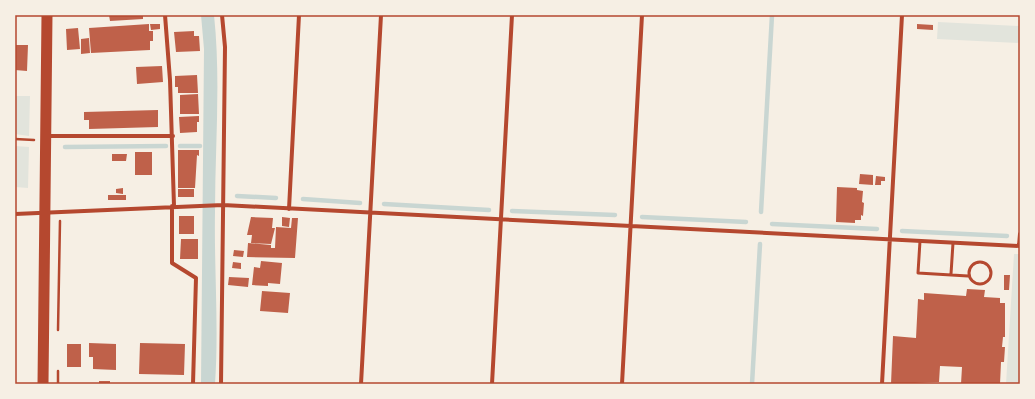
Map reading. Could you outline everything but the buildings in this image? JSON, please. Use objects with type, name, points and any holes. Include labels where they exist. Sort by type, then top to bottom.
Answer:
[{"type":"highway","points":[[43,384],[47,15]]},
{"type":"street","points":[[165,15],[173,136],[172,263],[196,278],[193,384]]},
{"type":"street","points":[[221,384],[225,47],[222,15]]},
{"type":"street","points":[[289,209],[299,15]]},
{"type":"street","points":[[361,384],[381,15]]},
{"type":"street","points":[[492,384],[512,15]]},
{"type":"street","points":[[622,384],[642,15]]},
{"type":"street","points":[[882,384],[902,15]]},
{"type":"street","points":[[46,136],[173,136]]},
{"type":"street","points":[[15,214],[46,214],[173,206],[224,205],[1020,246],[1020,234]]},
{"type":"lane","points":[[920,241],[918,273],[968,276]]},
{"type":"lane","points":[[951,274],[953,243]]},
{"type":"lane","points":[[979,262],[985,263],[990,267],[992,273],[989,282],[983,284],[971,281],[968,276],[970,268],[973,264],[979,262]]},
{"type":"path","points":[[15,139],[26,140]]},
{"type":"path","points":[[58,337],[60,213]]},
{"type":"path","points":[[58,368],[58,384]]},
{"type":"shaded area","points":[[201,15],[214,15],[217,64],[215,233],[217,341],[215,384],[201,384],[204,49]]},
{"type":"shaded area","points":[[938,22],[1020,26],[1020,43],[937,39]]},
{"type":"shaded area","points":[[15,96],[30,96],[29,136],[15,134]]},
{"type":"shaded area","points":[[15,146],[29,147],[28,188],[15,187]]},
{"type":"shaded area","points":[[1014,254],[1020,254],[1020,384],[1006,384]]},
{"type":"waterway","points":[[761,212],[772,15]]},
{"type":"waterway","points":[[65,147],[166,146]]},
{"type":"waterway","points":[[180,146],[200,146]]},
{"type":"waterway","points":[[237,196],[276,198]]},
{"type":"waterway","points":[[303,199],[360,203]]},
{"type":"waterway","points":[[384,204],[489,210]]},
{"type":"waterway","points":[[512,211],[615,215]]},
{"type":"waterway","points":[[642,217],[746,222]]},
{"type":"waterway","points":[[772,224],[877,229]]},
{"type":"waterway","points":[[902,231],[1007,236]]},
{"type":"waterway","points":[[752,384],[760,244]]}]
